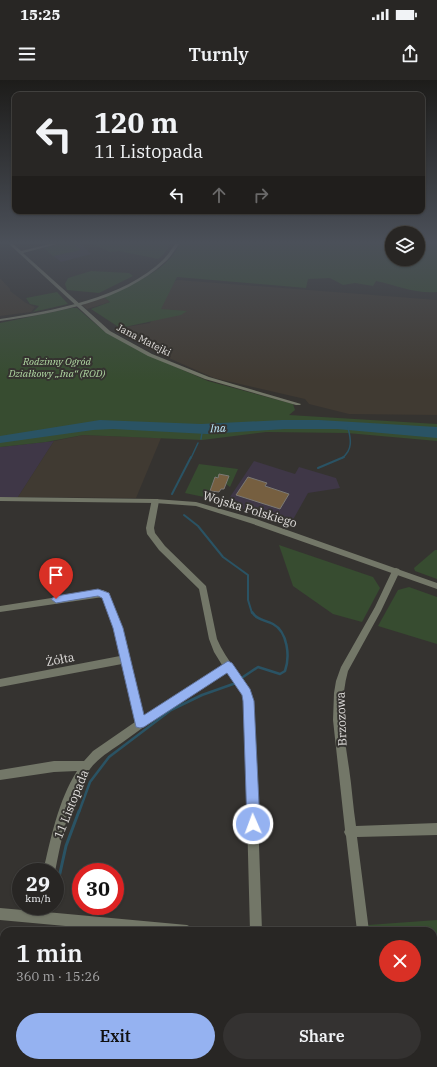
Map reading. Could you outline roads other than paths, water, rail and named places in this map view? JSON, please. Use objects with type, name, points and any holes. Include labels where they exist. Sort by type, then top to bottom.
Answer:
[{"type":"street","name":"Jana Matejki","points":[[60,289],[108,332],[150,355],[206,378],[298,404]]},
{"type":"street","points":[[0,320],[33,315],[76,304],[105,295],[118,289]]},
{"type":"street","name":"Wojska Polskiego","points":[[0,499],[155,501],[187,503],[219,510],[437,586]]},
{"type":"street","points":[[155,501],[150,528],[151,534],[162,548],[203,588],[213,639],[217,649],[246,693],[249,701],[256,927]]},
{"type":"street","name":"Brzozowa","points":[[362,927],[340,738],[340,680],[396,571]]},
{"type":"street","points":[[0,609],[103,593],[106,595],[116,621],[140,723]]},
{"type":"street","name":"Żółta","points":[[0,683],[125,659]]},
{"type":"street","name":"11 Listopada","points":[[51,863],[60,826],[77,781],[85,766],[99,753],[140,723],[228,666]]},
{"type":"street","points":[[0,775],[60,766],[85,766]]},
{"type":"street","points":[[350,832],[437,829]]},
{"type":"street","points":[[0,914],[12,913]]},
{"type":"street","points":[[61,915],[123,927]]},
{"type":"water","name":"Ina","points":[[100,420],[201,424],[282,420],[319,420],[437,427],[437,438],[337,429],[285,429],[207,434],[113,429],[93,430],[0,443],[0,436]]},
{"type":"waterway","points":[[342,458],[350,448],[348,428]]},
{"type":"waterway","points":[[201,439],[202,433]]},
{"type":"waterway","points":[[191,458],[198,443]]},
{"type":"waterway","points":[[172,494],[191,457]]},
{"type":"waterway","points":[[318,468],[342,458]]},
{"type":"waterway","points":[[184,515],[198,526],[223,557],[248,575],[248,600],[252,613]]},
{"type":"waterway","points":[[243,677],[258,667],[280,674],[285,671],[287,665],[286,645],[282,633],[273,624],[259,618],[252,612]]},
{"type":"waterway","points":[[79,812],[90,782],[109,757],[171,710],[202,695],[236,683]]},
{"type":"waterway","points":[[62,863],[66,846],[79,811]]},
{"type":"park label","name":"Rodzinny Ogród Działkowy „Ina“ (ROD)","points":[[57,366]]}]
